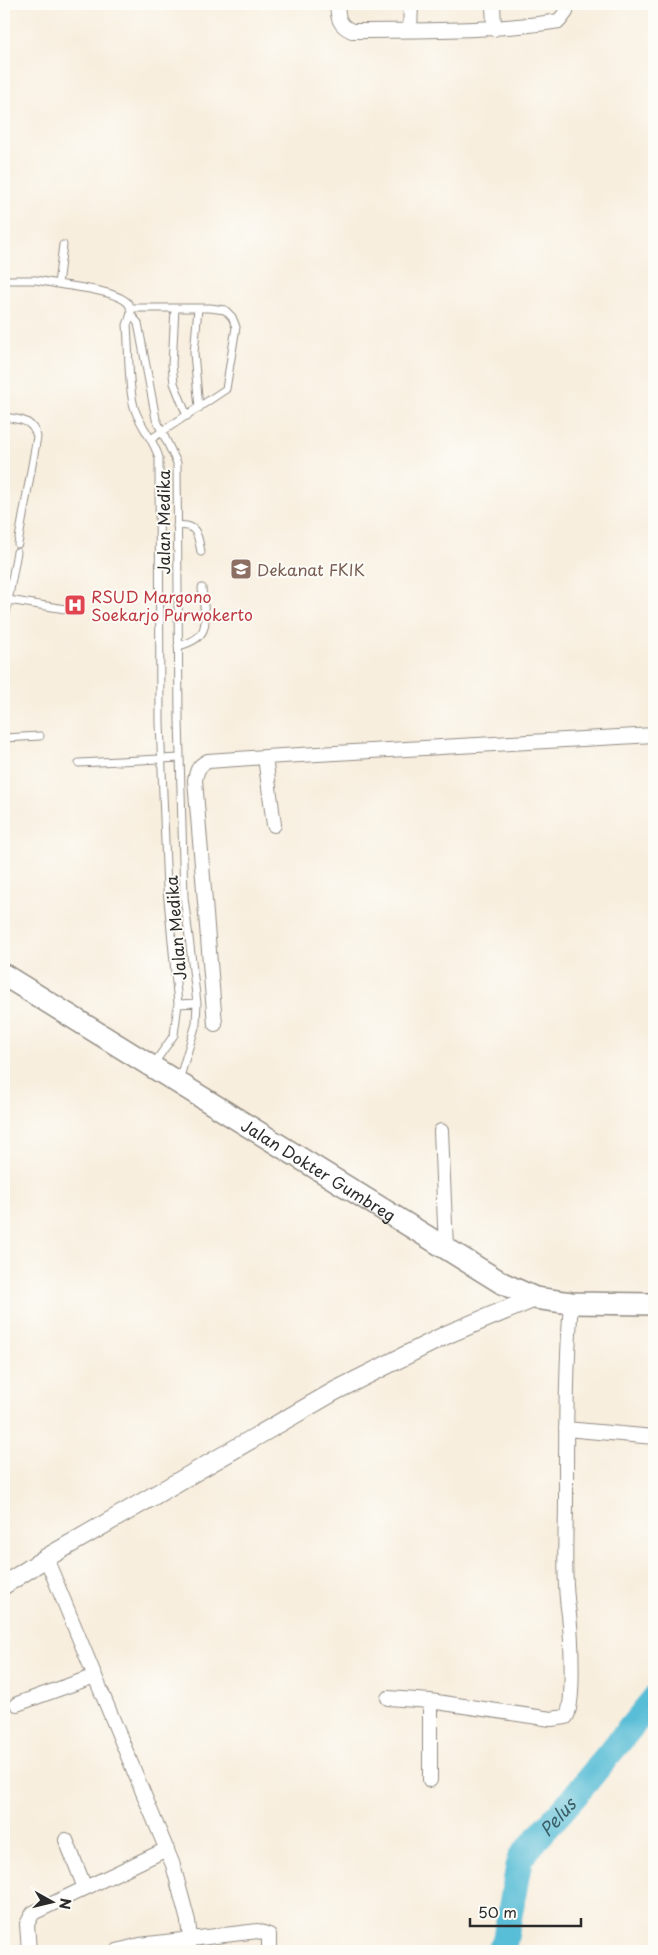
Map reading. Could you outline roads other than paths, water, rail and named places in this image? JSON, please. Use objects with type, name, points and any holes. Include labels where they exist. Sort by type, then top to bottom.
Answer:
[{"type":"main road","name":"Jalan Dokter Gumbreg","points":[[4,975],[502,1283],[535,1298],[571,1303],[654,1304]]},
{"type":"street","points":[[337,4],[338,18],[343,27],[352,31],[494,29],[558,21],[566,12],[567,4]]},
{"type":"street","points":[[410,30],[411,4]]},
{"type":"street","points":[[493,4],[494,29]]},
{"type":"street","points":[[216,1024],[195,780],[196,773],[201,764],[208,761],[265,757],[654,735]]},
{"type":"street","points":[[265,757],[274,825]]},
{"type":"street","points":[[441,1131],[446,1248]]},
{"type":"street","points":[[4,1585],[46,1558],[334,1391],[448,1334],[535,1298]]},
{"type":"street","points":[[388,1698],[430,1701],[551,1719],[566,1717],[568,1713],[571,1696],[570,1625],[566,1593],[566,1429],[571,1303]]},
{"type":"street","points":[[566,1429],[654,1437]]},
{"type":"street","points":[[46,1558],[167,1849],[182,1898],[189,1945]]},
{"type":"street","points":[[17,1704],[95,1676]]},
{"type":"street","points":[[430,1701],[430,1780]]},
{"type":"street","points":[[66,1840],[85,1888]]},
{"type":"street","points":[[29,1951],[28,1924],[30,1916],[37,1910],[167,1849]]},
{"type":"street","points":[[118,1951],[140,1945],[189,1945],[258,1931],[266,1932],[269,1935],[269,1951]]},
{"type":"lane","points":[[58,284],[62,245]]},
{"type":"lane","points":[[4,280],[36,280],[116,295],[125,301],[131,312],[198,308],[225,310],[232,317],[236,328],[226,390],[164,433],[151,439]]},
{"type":"lane","points":[[175,308],[172,365],[174,383],[187,416]]},
{"type":"lane","points":[[198,308],[194,353],[199,408]]},
{"type":"lane","name":"Jalan Medika","points":[[131,312],[138,323],[156,418],[177,463],[178,646],[184,897],[197,1003],[196,1024],[178,1083]]},
{"type":"lane","name":"Jalan Medika","points":[[131,312],[127,325],[134,408],[139,421],[156,449],[159,468],[160,723],[167,889],[178,1004],[174,1035],[168,1047],[151,1067]]},
{"type":"lane","points":[[4,418],[28,421],[34,428],[37,437],[18,544]]},
{"type":"lane","points":[[177,526],[190,526],[193,528],[199,540],[201,552]]},
{"type":"lane","points":[[4,623],[17,552]]},
{"type":"lane","points":[[178,646],[192,642],[203,634],[205,623],[202,588]]},
{"type":"lane","points":[[8,600],[78,611]]},
{"type":"lane","points":[[4,738],[40,736]]},
{"type":"lane","points":[[79,763],[180,758]]},
{"type":"lane","points":[[178,1004],[197,1003]]},
{"type":"waterway","name":"Pelus","points":[[500,1951],[505,1940],[520,1858],[573,1798],[654,1699]]},
{"type":"place","name":"Dekanat FKIK","points":[[241,569]]},
{"type":"place","name":"RSUD Margono Soekarjo Purwokerto","points":[[75,605]]}]
